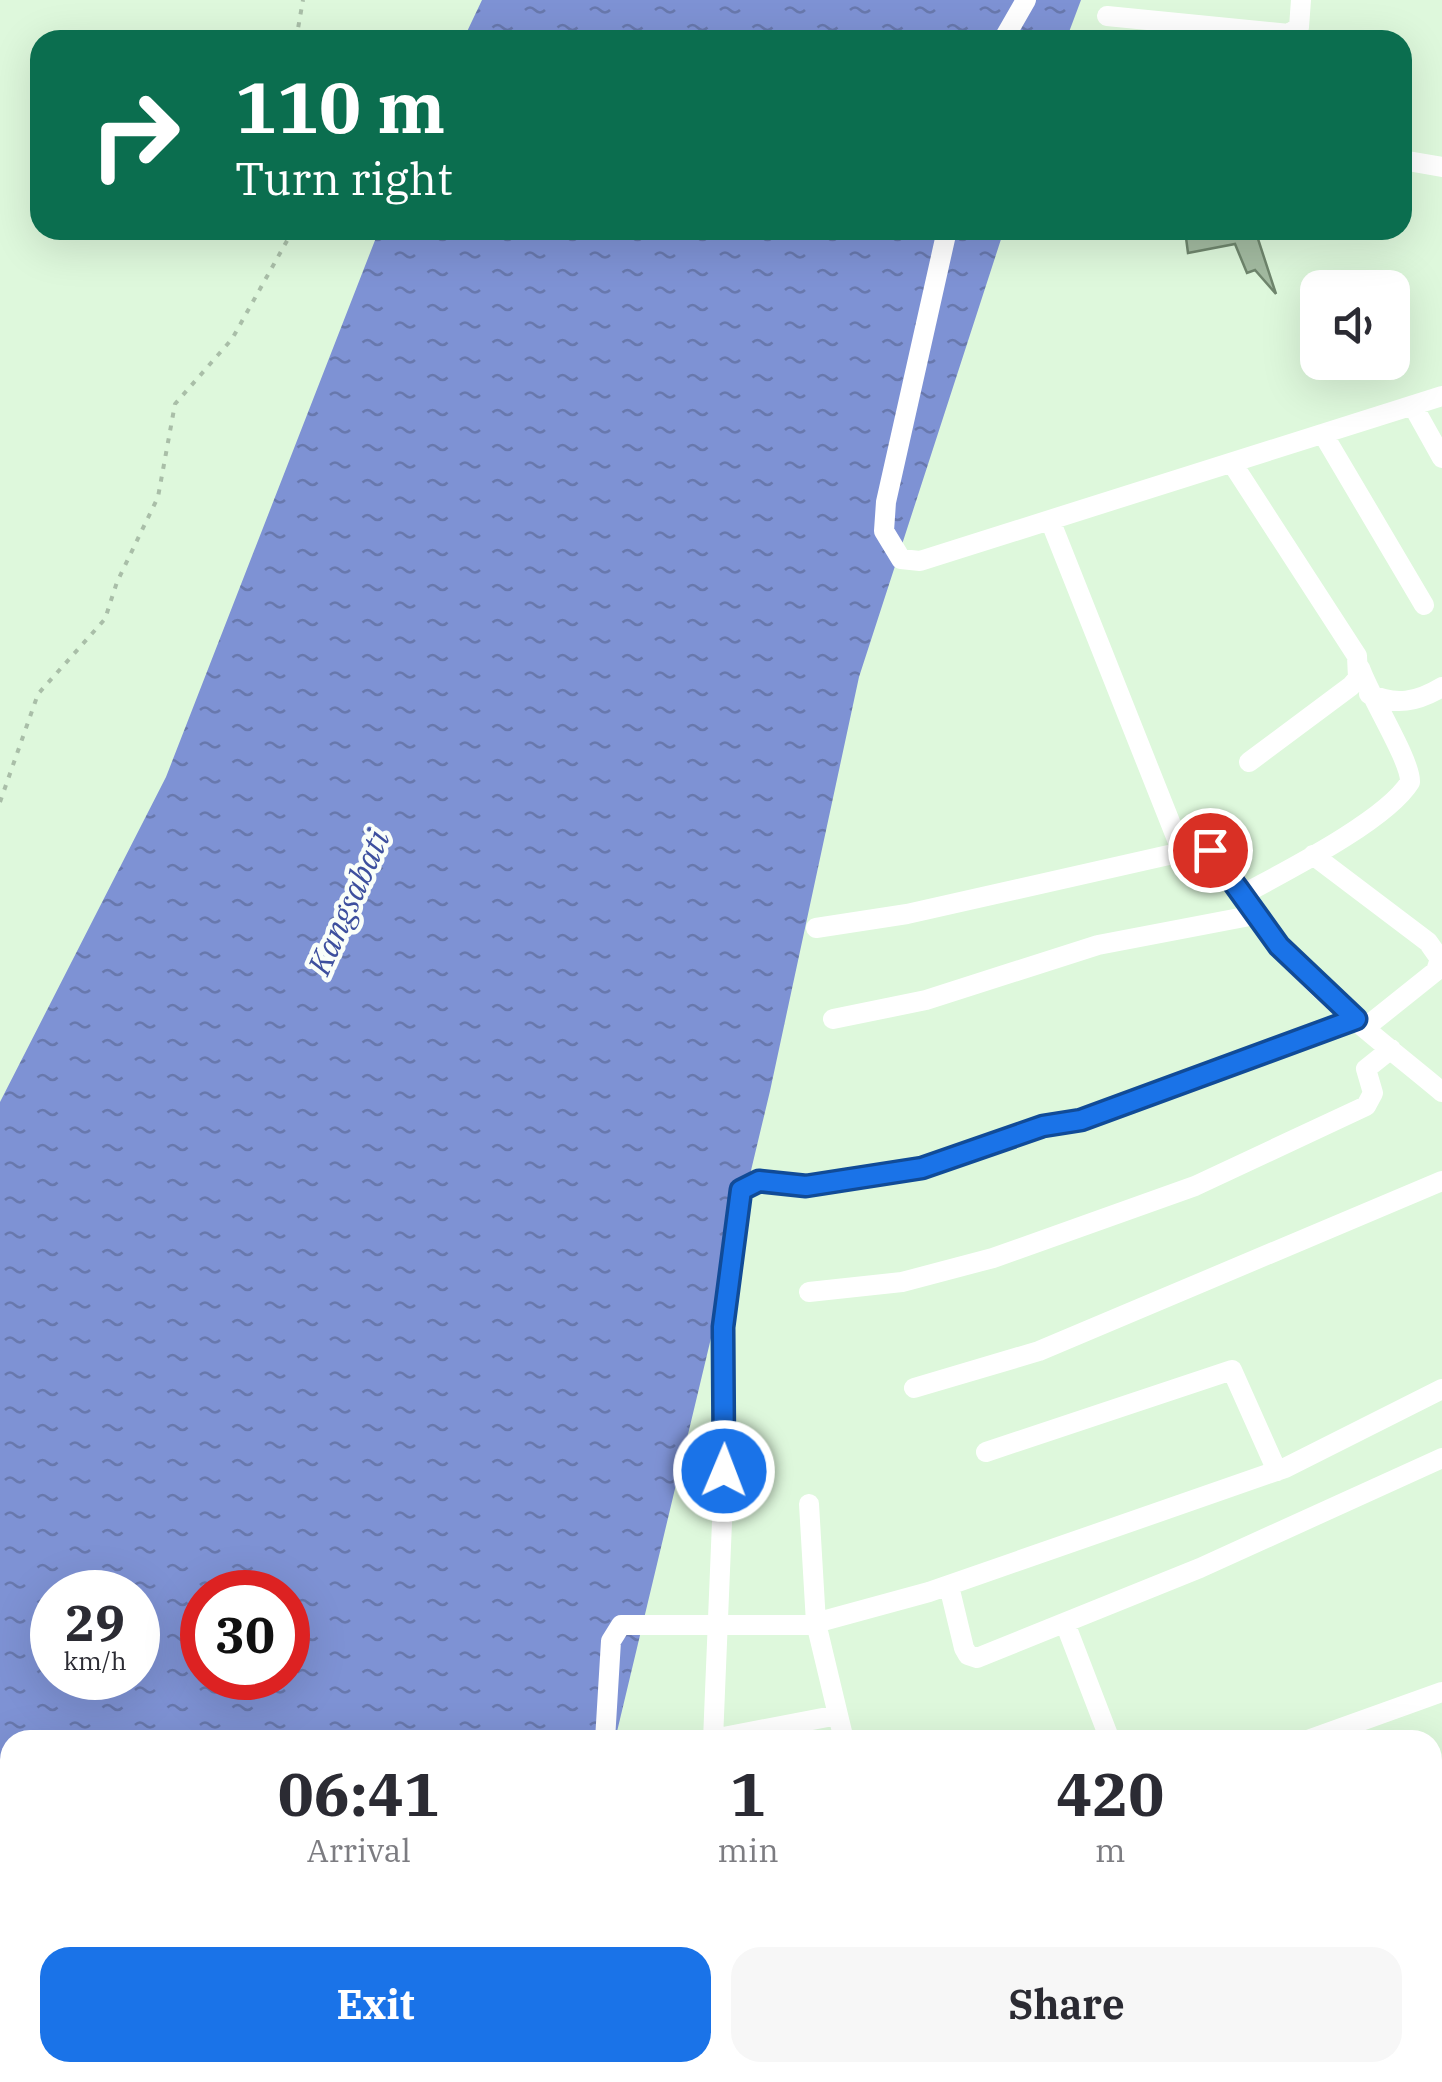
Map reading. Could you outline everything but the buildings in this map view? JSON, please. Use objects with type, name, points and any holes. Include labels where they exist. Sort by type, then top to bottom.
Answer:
[{"type":"street","points":[[1009,30],[1026,0]]},
{"type":"street","points":[[1298,30],[1301,0]]},
{"type":"street","points":[[1106,16],[1240,30]]},
{"type":"street","points":[[1412,162],[1442,167]]},
{"type":"street","points":[[945,240],[886,502],[884,531],[901,560],[920,560],[1442,396]]},
{"type":"street","points":[[1412,406],[1442,458]]},
{"type":"street","points":[[1323,434],[1424,605]]},
{"type":"street","points":[[1232,464],[1357,656],[1369,694],[1404,756],[1410,782],[1390,803],[1313,855],[1242,895]]},
{"type":"street","points":[[1050,520],[1182,852]]},
{"type":"street","points":[[1248,762],[1352,686],[1360,668]]},
{"type":"street","points":[[1369,694],[1385,701],[1406,702],[1442,687]]},
{"type":"street","points":[[816,928],[907,914],[1182,852],[1210,850],[1255,916],[1302,972],[1442,1092]]},
{"type":"street","points":[[713,1730],[725,1449],[723,1327],[741,1190],[759,1181],[806,1186],[922,1168],[1043,1126],[1081,1120],[1361,1023],[1427,979],[1440,959],[1428,942],[1313,855]]},
{"type":"street","points":[[833,1019],[926,1000],[1098,945],[1255,916]]},
{"type":"street","points":[[809,1292],[940,1274],[1194,1186],[1366,1106],[1373,1093],[1366,1070],[1391,1049]]},
{"type":"street","points":[[914,1388],[1039,1352],[1442,1181]]},
{"type":"street","points":[[986,1452],[1232,1370],[1277,1471]]},
{"type":"street","points":[[606,1730],[615,1631],[633,1624],[715,1628],[816,1623],[948,1586],[1277,1471],[1442,1389]]},
{"type":"street","points":[[948,1586],[964,1648],[972,1658],[1066,1623],[1442,1458]]},
{"type":"street","points":[[809,1504],[816,1623],[842,1730]]},
{"type":"street","points":[[1066,1623],[1106,1730]]},
{"type":"street","points":[[1336,1730],[1442,1692]]},
{"type":"street","points":[[763,1730],[838,1715]]},
{"type":"path","points":[[298,30],[303,0]]},
{"type":"path","points":[[0,802],[38,694],[105,619],[117,582],[158,497],[175,404],[232,339],[287,240]]},
{"type":"water","points":[[482,0],[1081,0],[1070,30],[468,30]]},
{"type":"water","name":"Kangsabati","points":[[375,240],[1001,240],[859,677],[770,1091],[617,1730],[0,1730],[0,1102],[166,777]]},
{"type":"route","points":[[724,1471],[723,1327],[741,1190],[759,1181],[806,1186],[922,1168],[1043,1126],[1081,1120],[1356,1019],[1302,972],[1279,946],[1210,850]]}]
